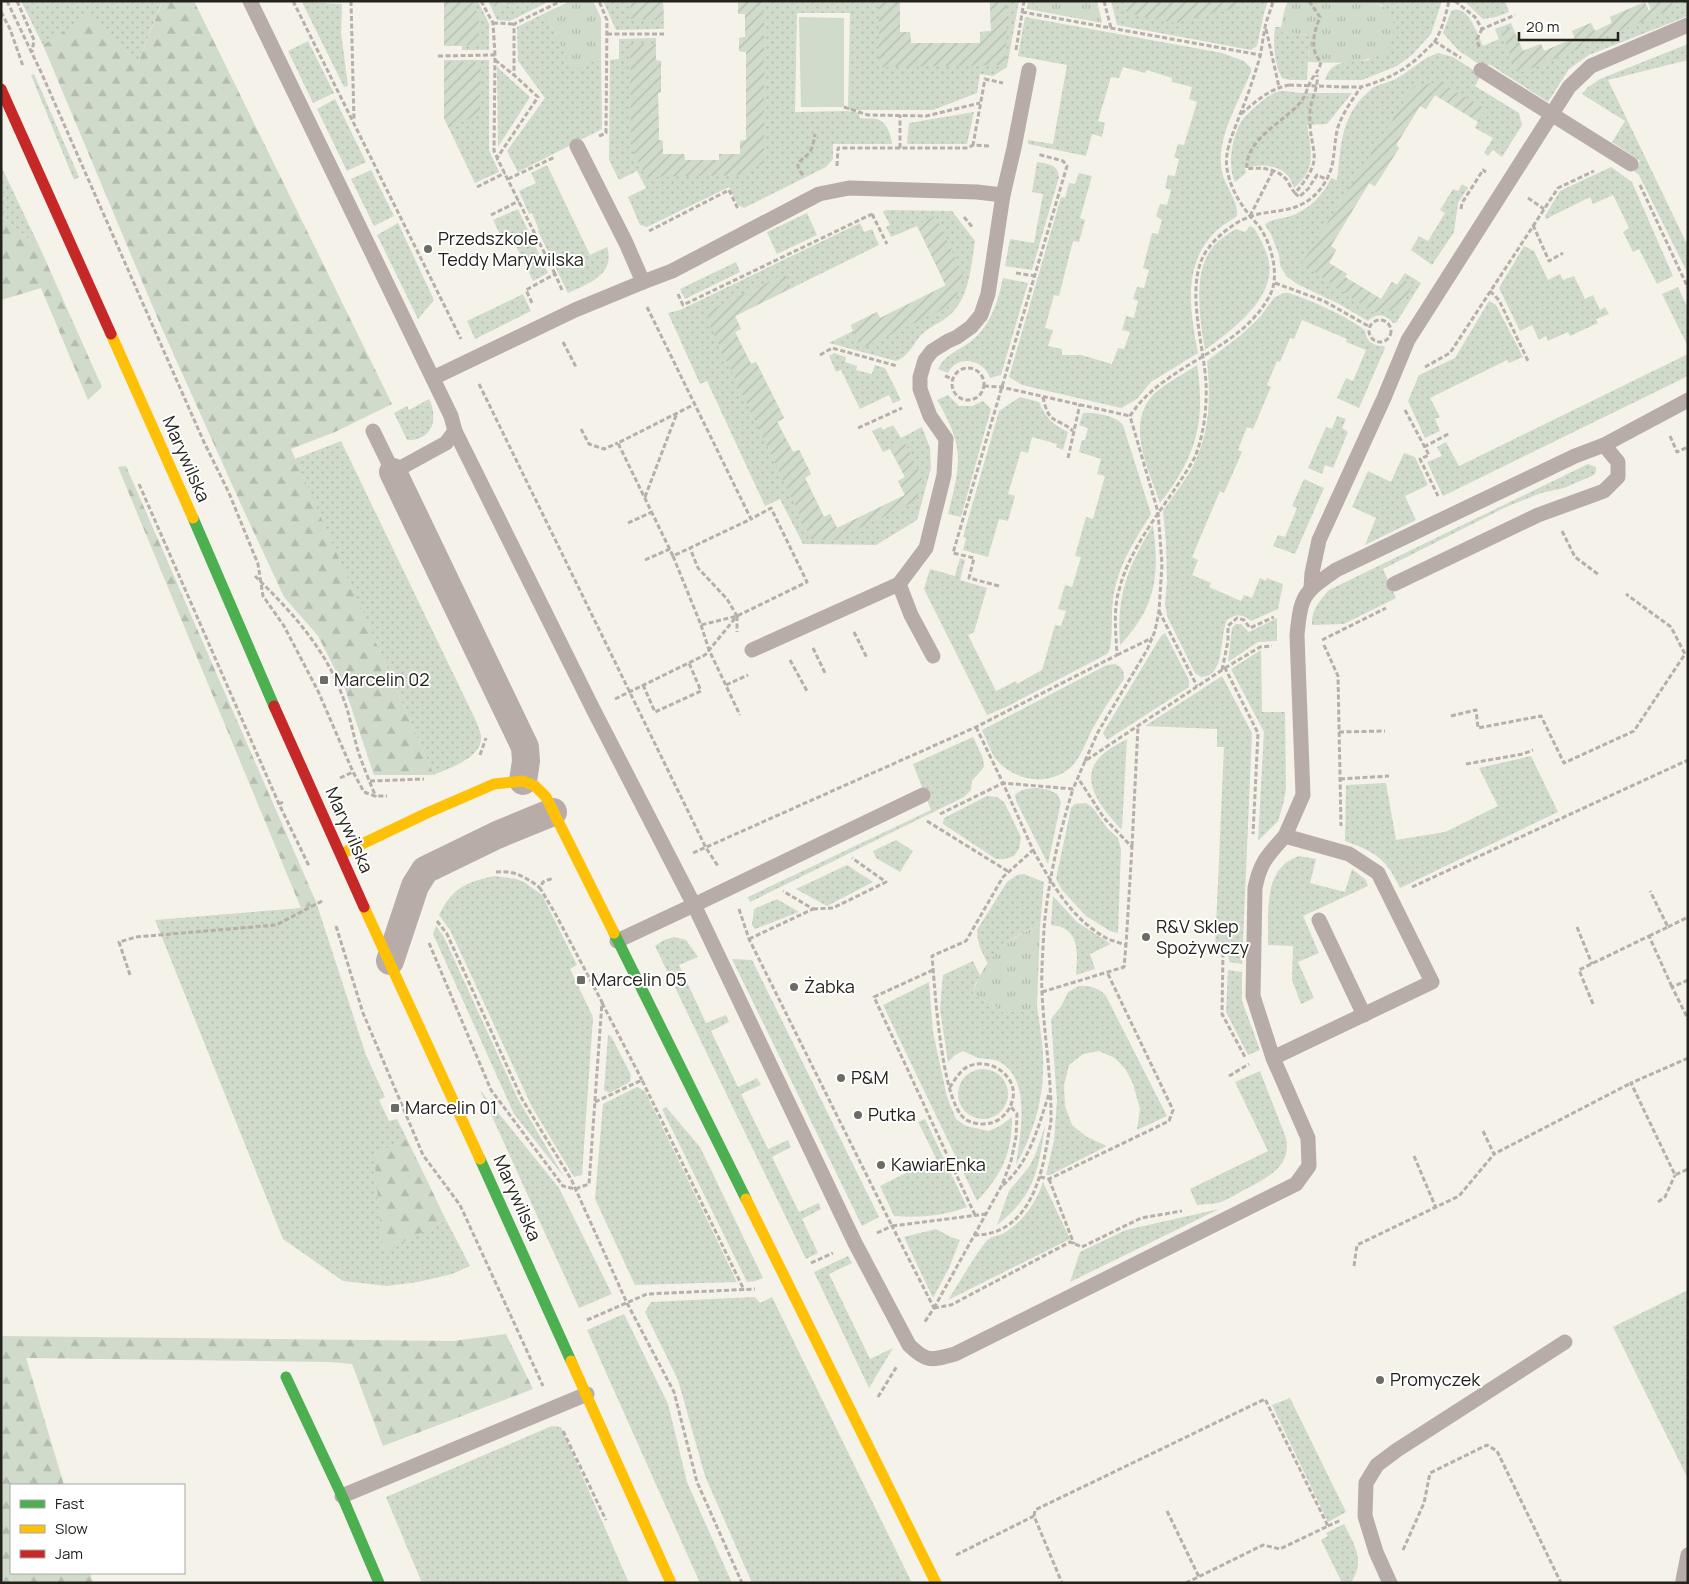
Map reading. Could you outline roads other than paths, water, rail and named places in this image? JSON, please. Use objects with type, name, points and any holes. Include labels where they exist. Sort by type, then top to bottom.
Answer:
[{"type":"street","name":"Marywilska","points":[[1,89],[208,550],[312,790],[671,1583]]},
{"type":"street","points":[[393,472],[525,747],[526,762],[523,781]]},
{"type":"street","points":[[341,854],[494,784],[523,781],[534,786],[546,797],[936,1583]]},
{"type":"street","points":[[390,961],[415,886],[425,870],[497,835],[553,812]]},
{"type":"street","points":[[286,1377],[342,1496],[379,1583]]},
{"type":"lane","points":[[250,1],[433,378],[451,416],[455,431],[593,709],[694,905],[855,1243],[909,1345],[921,1356],[934,1360],[955,1354],[1296,1184],[1309,1166],[1308,1138],[1273,1058],[1253,996],[1255,888],[1258,871],[1265,858],[1285,836],[1303,795],[1297,635],[1300,611],[1304,599],[1312,587],[1336,570],[1575,456],[1604,445],[1688,400]]},
{"type":"lane","points":[[1312,587],[1312,573],[1318,540],[1384,398],[1408,340],[1569,87],[1591,66],[1688,25]]},
{"type":"lane","points":[[752,650],[899,584],[926,548],[944,475],[946,439],[930,416],[920,389],[920,377],[925,360],[932,351],[971,328],[980,315],[988,294],[1002,195],[1014,148],[1029,70]]},
{"type":"lane","points":[[1481,70],[1632,169]]},
{"type":"lane","points":[[577,146],[644,282]]},
{"type":"lane","points":[[433,378],[576,310],[672,271],[819,194],[849,188],[978,192],[1002,195]]},
{"type":"lane","points":[[373,431],[393,472],[446,443],[455,431]]},
{"type":"lane","points":[[1394,584],[1538,515],[1604,492],[1618,477],[1618,462],[1604,445]]},
{"type":"lane","points":[[899,584],[933,656]]},
{"type":"lane","points":[[618,941],[923,795]]},
{"type":"lane","points":[[1273,1058],[1432,982],[1378,873],[1349,854],[1285,836]]},
{"type":"lane","points":[[1319,920],[1364,1015]]},
{"type":"lane","points":[[1388,1579],[1376,1552],[1365,1516],[1366,1483],[1377,1465],[1397,1450],[1564,1342]]},
{"type":"lane","points":[[342,1496],[587,1394]]},
{"type":"lane","points":[[1684,1583],[1688,1555]]},
{"type":"place","name":"Przedszkole Teddy Marywilska","points":[[428,249]]},
{"type":"place","name":"Marcelin 02","points":[[324,680]]},
{"type":"place","name":"R&V Sklep Spożywczy","points":[[1146,937]]},
{"type":"place","name":"Marcelin 05","points":[[581,980]]},
{"type":"place","name":"Żabka","points":[[794,987]]},
{"type":"place","name":"P&M","points":[[841,1078]]},
{"type":"place","name":"Marcelin 01","points":[[395,1108]]},
{"type":"place","name":"Putka","points":[[858,1115]]},
{"type":"place","name":"KawiarEnka","points":[[881,1165]]},
{"type":"place","name":"Promyczek","points":[[1380,1380]]}]
